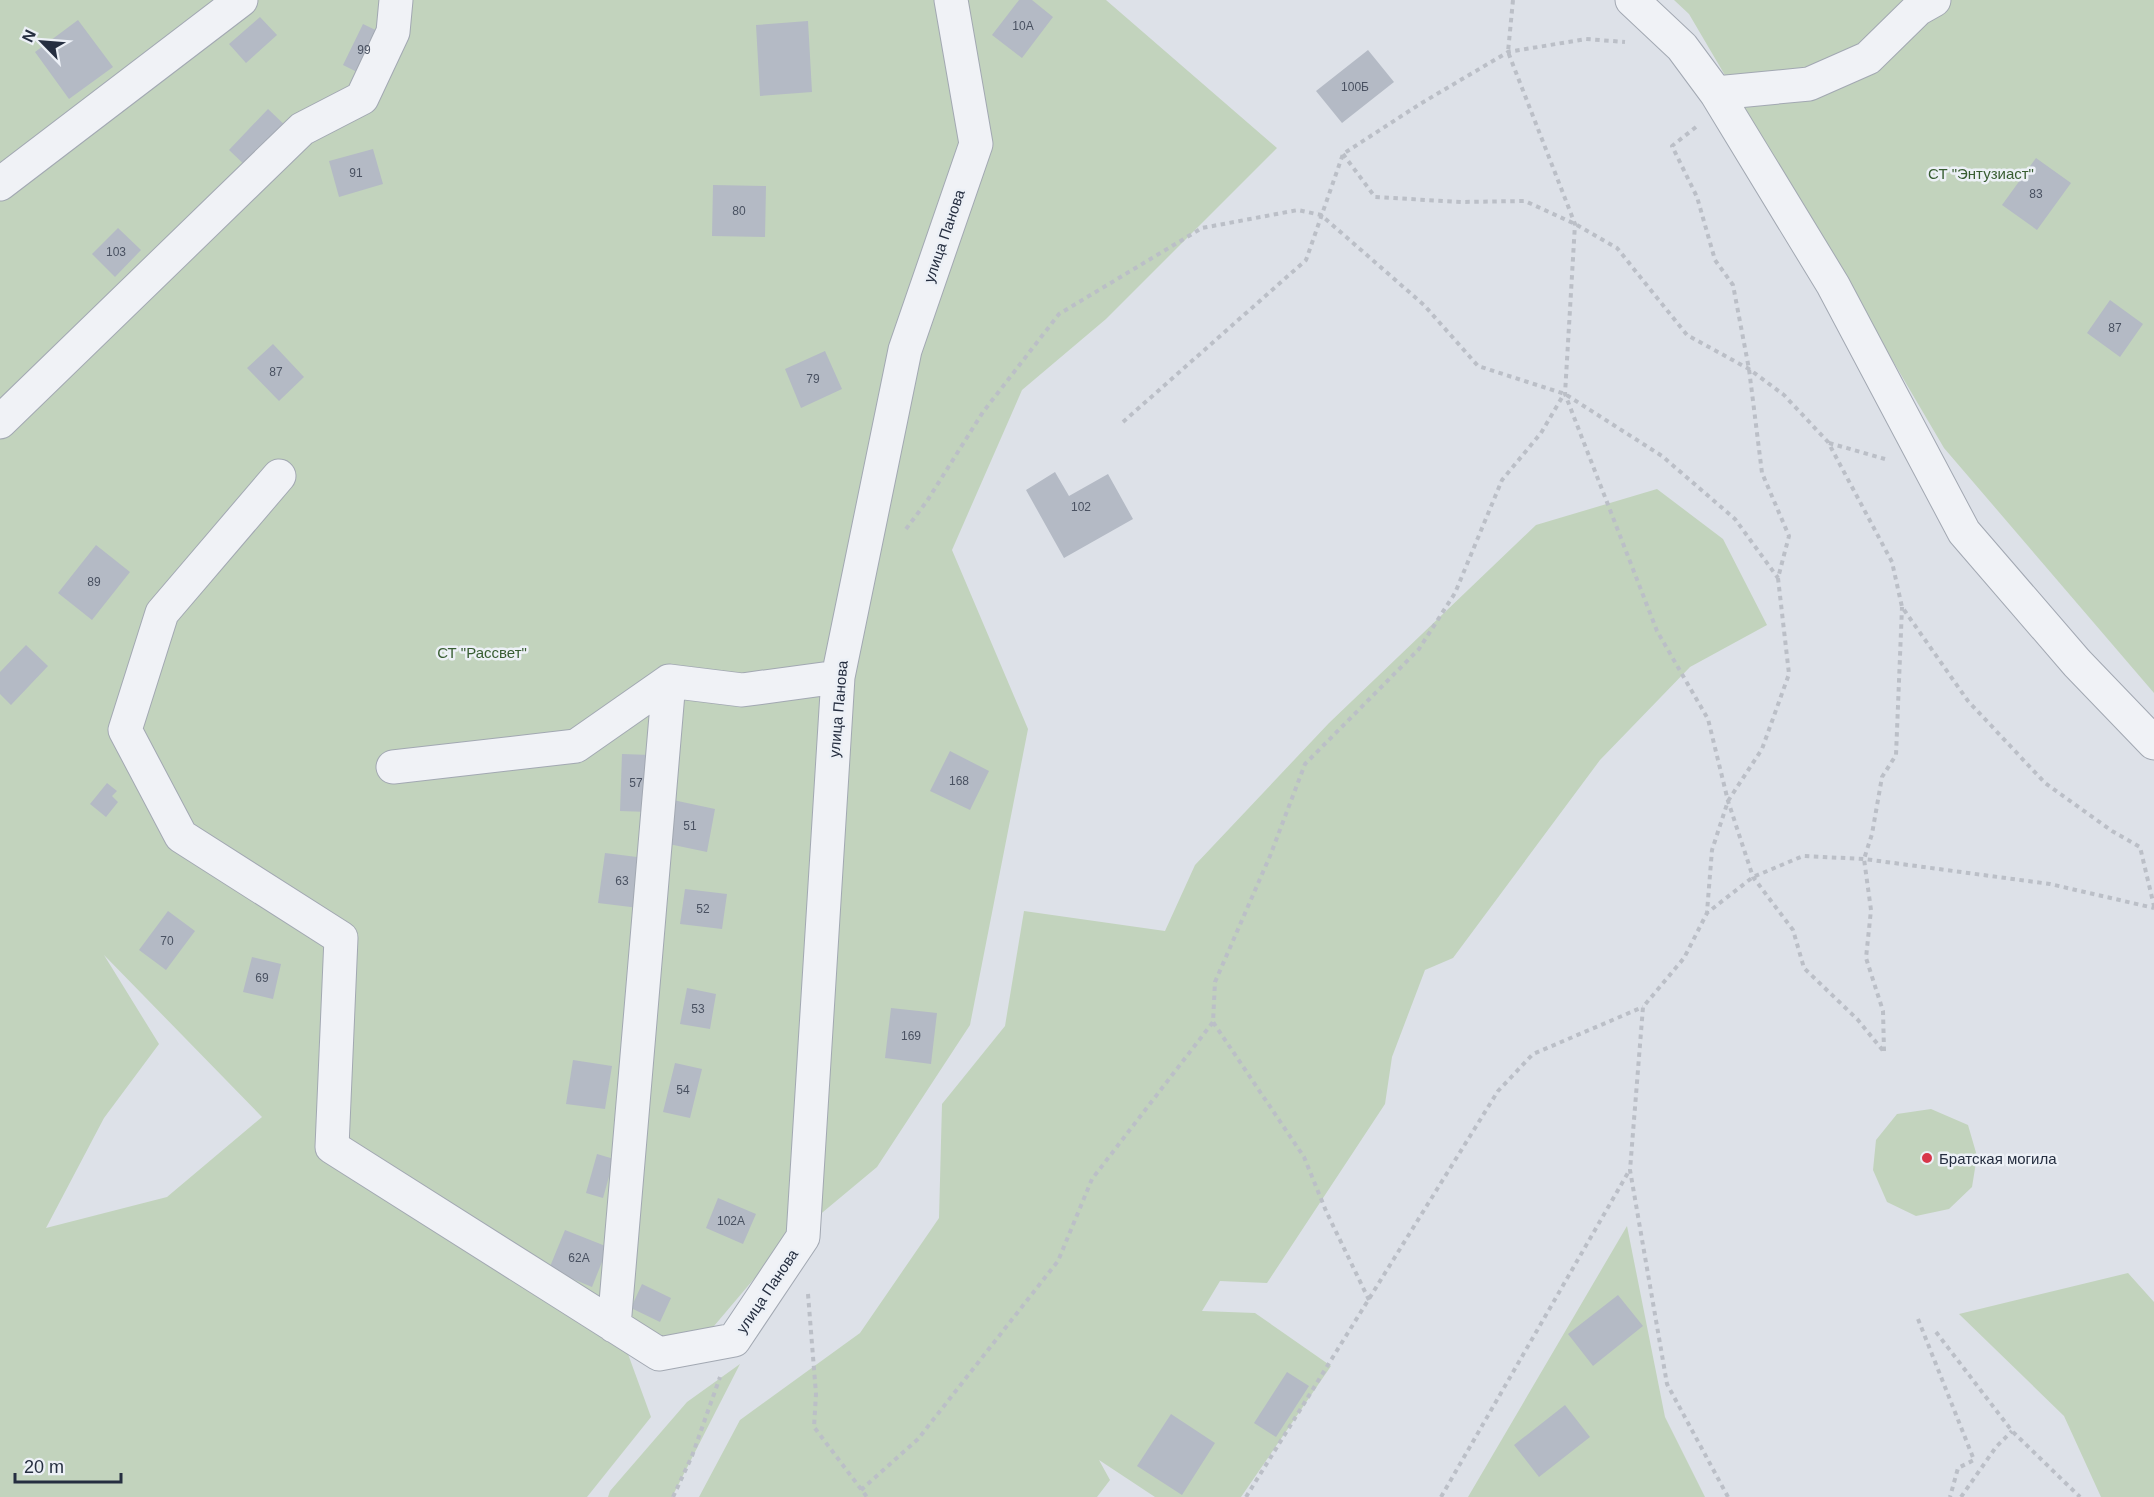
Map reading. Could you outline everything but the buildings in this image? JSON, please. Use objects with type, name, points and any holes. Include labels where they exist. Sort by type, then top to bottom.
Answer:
[{"type":"street","points":[[0,184],[241,0]]},
{"type":"street","points":[[0,422],[302,129],[362,98],[393,32],[396,0]]},
{"type":"street","name":"улица Панова","points":[[614,1326],[658,1354],[734,1340],[803,1237],[838,678],[904,350],[976,144],[951,0]]},
{"type":"street","points":[[1632,0],[1682,47],[1716,93],[1833,285],[1964,532],[2077,663],[2154,743]]},
{"type":"street","points":[[1716,93],[1809,84],[1868,58],[1923,3]]},
{"type":"street","points":[[279,476],[162,613],[125,730],[181,836],[341,938],[332,1147],[614,1326],[669,681]]},
{"type":"street","points":[[393,767],[576,746],[669,681],[742,690],[838,678]]},
{"type":"path","points":[[1344,154],[1375,197],[1461,202],[1525,201],[1575,224],[1617,248],[1687,335],[1749,369],[1784,395],[1827,442],[1892,562],[1902,607],[1896,755],[1882,777],[1872,834],[1864,859],[1871,910],[1866,958],[1882,1011],[1884,1052],[1858,1020],[1804,968],[1793,930],[1754,877],[1728,801],[1708,718],[1657,631],[1620,543],[1565,394],[1575,224],[1508,52],[1513,0]]},
{"type":"path","points":[[1123,422],[1306,260],[1320,215],[1344,154],[1420,104],[1508,52],[1586,39],[1629,42]]},
{"type":"path","points":[[1246,1497],[1498,1090],[1533,1054],[1644,1007],[1684,958],[1707,913],[1712,850],[1728,801],[1762,749],[1789,674],[1778,578],[1789,536],[1762,473],[1749,369],[1733,285],[1715,260],[1697,197],[1672,146],[1696,127],[1716,93]]},
{"type":"path","points":[[900,537],[927,501],[983,411],[1059,314],[1202,228],[1298,210],[1320,215],[1424,305],[1478,366],[1565,394],[1662,456],[1735,519],[1778,578]]},
{"type":"path","points":[[861,1490],[918,1439],[1058,1261],[1092,1179],[1213,1022],[1215,982],[1270,856],[1305,764],[1419,649],[1455,593],[1502,480],[1541,434],[1565,394]]},
{"type":"path","points":[[1827,442],[1887,459],[1925,458]]},
{"type":"path","points":[[1707,913],[1754,877],[1803,856],[1864,859],[2050,884],[2154,907],[2140,847],[2112,831],[2045,783],[1968,701],[1902,607]]},
{"type":"path","points":[[1644,1007],[1630,1170],[1667,1384],[1728,1497]]},
{"type":"path","points":[[1213,1022],[1304,1157],[1326,1211],[1369,1300]]},
{"type":"path","points":[[1441,1497],[1630,1170]]},
{"type":"path","points":[[803,1237],[816,1394],[814,1427],[867,1497]]},
{"type":"path","points":[[1918,1318],[1974,1460],[1958,1468],[1950,1497]]},
{"type":"path","points":[[1936,1332],[2012,1431],[2080,1497]]},
{"type":"path","points":[[673,1497],[692,1456],[734,1340]]},
{"type":"path","points":[[1962,1497],[1996,1448],[2012,1431]]},
{"type":"green space","name":"СТ \"Рассвет\"","points":[[0,0],[1106,0],[1277,148],[1106,319],[1022,390],[952,550],[1028,729],[970,1025],[877,1167],[781,1247],[703,1339],[628,1354],[651,1417],[587,1497],[0,1497]],"holes":[[[104,955],[262,1117],[167,1197],[46,1228],[104,1118],[159,1044]]]},
{"type":"green space","name":"СТ \"Энтузиаст\"","points":[[1674,0],[2154,0],[2154,693],[1944,448],[1689,14]]},
{"type":"green space","points":[[1657,489],[1723,539],[1767,625],[1690,667],[1600,760],[1453,958],[1425,970],[1392,1057],[1385,1104],[1267,1283],[1220,1281],[1202,1311],[1255,1313],[1331,1366],[1241,1497],[1155,1497],[1099,1460],[1110,1480],[1097,1497],[699,1497],[740,1420],[860,1333],[939,1218],[942,1104],[1005,1026],[1024,911],[1165,931],[1195,865],[1329,723],[1536,525]]},
{"type":"green space","points":[[1931,1109],[1968,1125],[1977,1156],[1972,1187],[1949,1209],[1916,1216],[1887,1202],[1873,1170],[1876,1140],[1897,1114]]},
{"type":"green space","points":[[1627,1226],[1665,1417],[1705,1497],[1468,1497]]},
{"type":"green space","points":[[2128,1273],[2154,1302],[2154,1497],[2101,1497],[2064,1416],[1959,1314]]},
{"type":"green space","points":[[740,1364],[672,1497],[608,1497],[610,1491],[687,1402]]},
{"type":"place","name":"Братская могила","points":[[1927,1158]]}]
